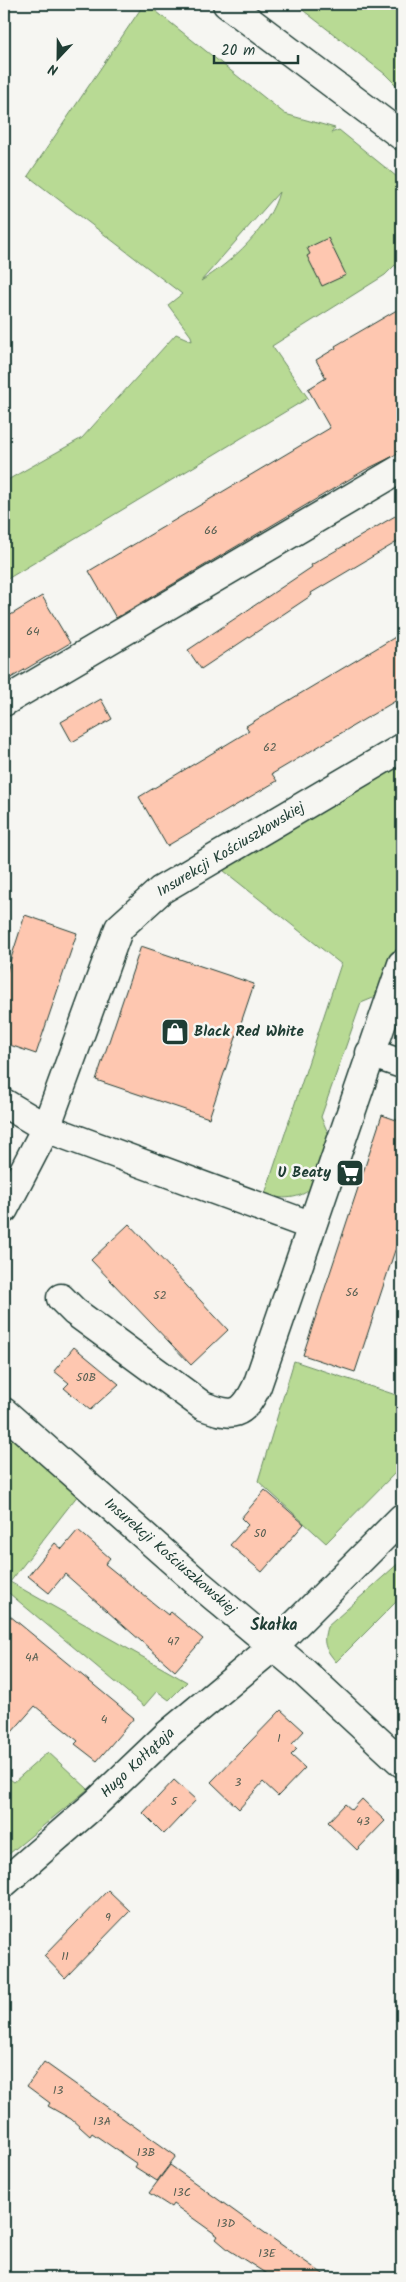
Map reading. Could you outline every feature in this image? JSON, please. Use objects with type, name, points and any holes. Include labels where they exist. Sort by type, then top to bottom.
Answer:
[{"type":"street","points":[[227,4],[402,136]]},
{"type":"street","points":[[4,702],[402,468]]},
{"type":"street","name":"Insurekcji Kościuszkowskiej","points":[[4,1209],[46,1128],[119,928],[161,890],[402,748]]},
{"type":"street","points":[[61,1298],[75,1312],[202,1406],[222,1413],[239,1412],[249,1403],[257,1386],[402,964]]},
{"type":"street","points":[[370,1053],[402,1064]]},
{"type":"street","points":[[4,1103],[46,1128],[312,1226]]},
{"type":"street","name":"Insurekcji Kościuszkowskiej","points":[[4,1412],[199,1584],[337,1701],[402,1763]]},
{"type":"street","name":"Hugo Kołłątaja","points":[[4,1882],[96,1803],[167,1735],[274,1646],[402,1518]]},
{"type":"green space","points":[[144,4],[147,4],[285,114],[335,128],[331,133],[339,130],[402,181],[402,276],[395,265],[385,275],[272,346],[308,398],[4,581],[4,482],[82,438],[176,334],[192,341],[191,336],[168,305],[182,294],[28,176]],"holes":[[[279,192],[259,231],[237,254],[201,281]]]},
{"type":"green space","points":[[295,4],[402,4],[402,91],[385,74]]},
{"type":"green space","points":[[402,760],[402,936],[378,996],[361,1003],[321,1117],[332,1142],[318,1177],[313,1186],[303,1194],[290,1198],[271,1196],[265,1194],[341,964],[219,867]]},
{"type":"green space","points":[[4,1134],[7,1134],[10,1168],[4,1180]]},
{"type":"green space","points":[[294,1361],[402,1397],[402,1466],[326,1543],[258,1481]]},
{"type":"green space","points":[[4,1430],[78,1495],[10,1582],[187,1682],[169,1700],[157,1691],[144,1706],[4,1589]]},
{"type":"green space","points":[[402,1560],[402,1604],[398,1600],[336,1662],[326,1646],[327,1627]]},
{"type":"green space","points":[[48,1752],[88,1789],[4,1858],[4,1775],[14,1782]]},
{"type":"building","points":[[328,238],[346,275],[322,286],[307,256],[310,254],[307,248]]},
{"type":"building","points":[[402,307],[402,452],[365,470],[116,618],[89,571],[330,428],[308,389],[326,378],[316,360],[336,348],[335,346]]},
{"type":"building","points":[[402,512],[402,539],[311,593],[312,595],[201,669],[188,650],[312,567],[311,565]]},
{"type":"building","points":[[42,596],[70,643],[4,682],[4,619]]},
{"type":"building","points":[[402,633],[402,697],[272,774],[277,781],[167,846],[139,797],[249,731],[246,726]]},
{"type":"building","points":[[101,699],[112,719],[72,742],[61,722]]},
{"type":"building","points":[[25,915],[77,933],[36,1054],[4,1043],[4,980]]},
{"type":"building","name":"Black Red White","points":[[141,946],[254,984],[209,1118],[96,1080]]},
{"type":"building","points":[[382,1115],[402,1122],[402,1229],[355,1372],[303,1355]]},
{"type":"building","points":[[129,1224],[228,1330],[191,1365],[91,1260]]},
{"type":"building","points":[[74,1347],[119,1384],[90,1410],[64,1388],[69,1383],[54,1371]]},
{"type":"building","points":[[265,1490],[304,1524],[262,1572],[230,1545],[248,1525],[241,1518]]},
{"type":"building","points":[[78,1530],[110,1558],[105,1564],[168,1615],[171,1612],[203,1639],[175,1671],[65,1574],[49,1593],[28,1576],[55,1543],[62,1549]]},
{"type":"building","points":[[4,1611],[134,1718],[97,1761],[75,1744],[78,1741],[35,1706],[4,1741]]},
{"type":"building","points":[[281,1710],[304,1731],[292,1744],[297,1749],[291,1755],[305,1768],[278,1796],[263,1782],[239,1809],[211,1782]]},
{"type":"building","points":[[174,1780],[196,1800],[164,1834],[143,1813]]},
{"type":"building","points":[[362,1799],[385,1821],[357,1850],[328,1822],[345,1804],[352,1810]]},
{"type":"building","points":[[108,1890],[130,1911],[65,1978],[44,1956]]},
{"type":"building","points":[[44,2062],[176,2156],[157,2181],[135,2167],[137,2164],[92,2133],[90,2136],[71,2119],[48,2106],[50,2103],[27,2086]]},
{"type":"building","points":[[170,2165],[329,2278],[273,2278],[229,2250],[216,2239],[218,2236],[173,2204],[171,2207],[149,2193]]},
{"type":"place","name":"Black Red White","points":[[175,1032]]},
{"type":"place","name":"U Beaty","points":[[350,1173]]},
{"type":"district","name":"Skałka","points":[[274,1625]]}]
